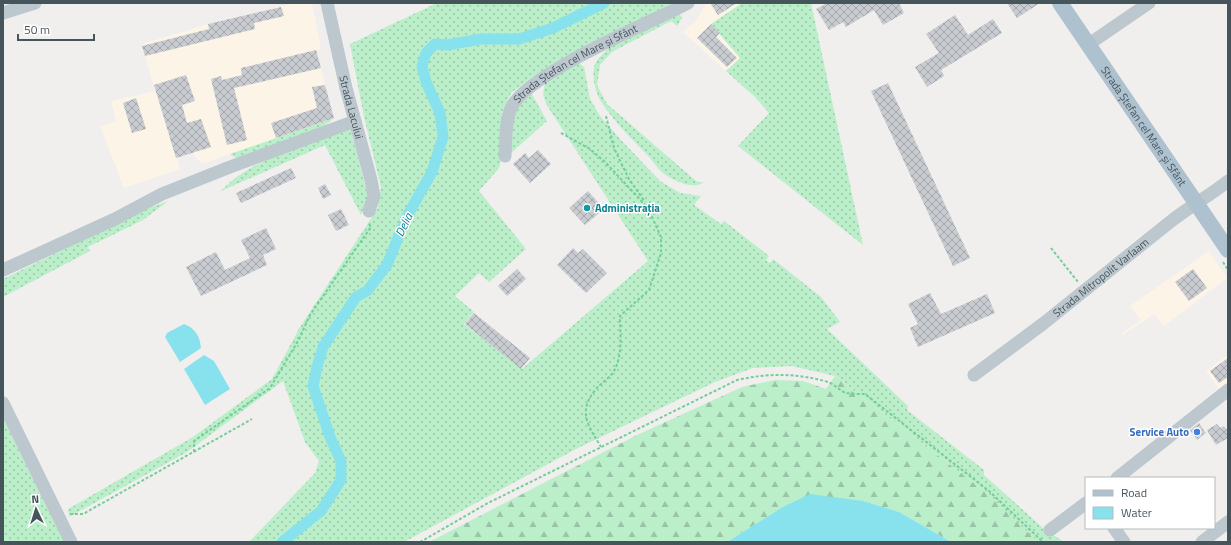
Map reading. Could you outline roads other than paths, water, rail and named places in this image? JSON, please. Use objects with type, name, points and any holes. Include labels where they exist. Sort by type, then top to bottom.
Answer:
[{"type":"main road","name":"Strada Ștefan cel Mare și Sfânt","points":[[1060,3],[1228,250]]},
{"type":"street","points":[[3,13],[35,3]]},
{"type":"street","name":"Strada Lacului","points":[[327,3],[355,121],[372,184],[374,196],[367,215]]},
{"type":"street","name":"Strada Ștefan cel Mare și Sfânt","points":[[505,156],[508,117],[511,108],[519,96],[535,82],[586,54],[688,3]]},
{"type":"street","points":[[1088,44],[1149,3]]},
{"type":"street","points":[[3,270],[115,219],[162,194],[355,121]]},
{"type":"street","name":"Strada Mitropolit Varlaam","points":[[974,375],[1085,290],[1184,211],[1196,205],[1228,181]]},
{"type":"street","points":[[1118,477],[1228,390]]},
{"type":"street","points":[[3,403],[71,542]]},
{"type":"street","points":[[1050,530],[1085,503]]},
{"type":"street","points":[[1202,542],[1228,522]]},
{"type":"street","points":[[1115,529],[1124,542]]},
{"type":"water","points":[[184,324],[194,330],[201,348],[180,362],[165,337],[167,333]]},
{"type":"water","points":[[204,355],[214,361],[230,389],[205,405],[184,369]]},
{"type":"water","points":[[810,494],[863,501],[899,512],[951,542],[727,542],[781,508]]},
{"type":"waterway","name":"Delia","points":[[282,542],[321,511],[341,480],[341,461],[330,437],[313,386],[323,347],[356,297],[367,291],[387,265],[406,218],[432,172],[443,137],[440,113],[426,82],[422,66],[426,53],[435,44],[447,45],[481,39],[519,39],[553,28],[604,3]]},
{"type":"place","name":"Administrația","points":[[587,208]]},
{"type":"place","name":"Service Auto","points":[[1197,432]]}]
